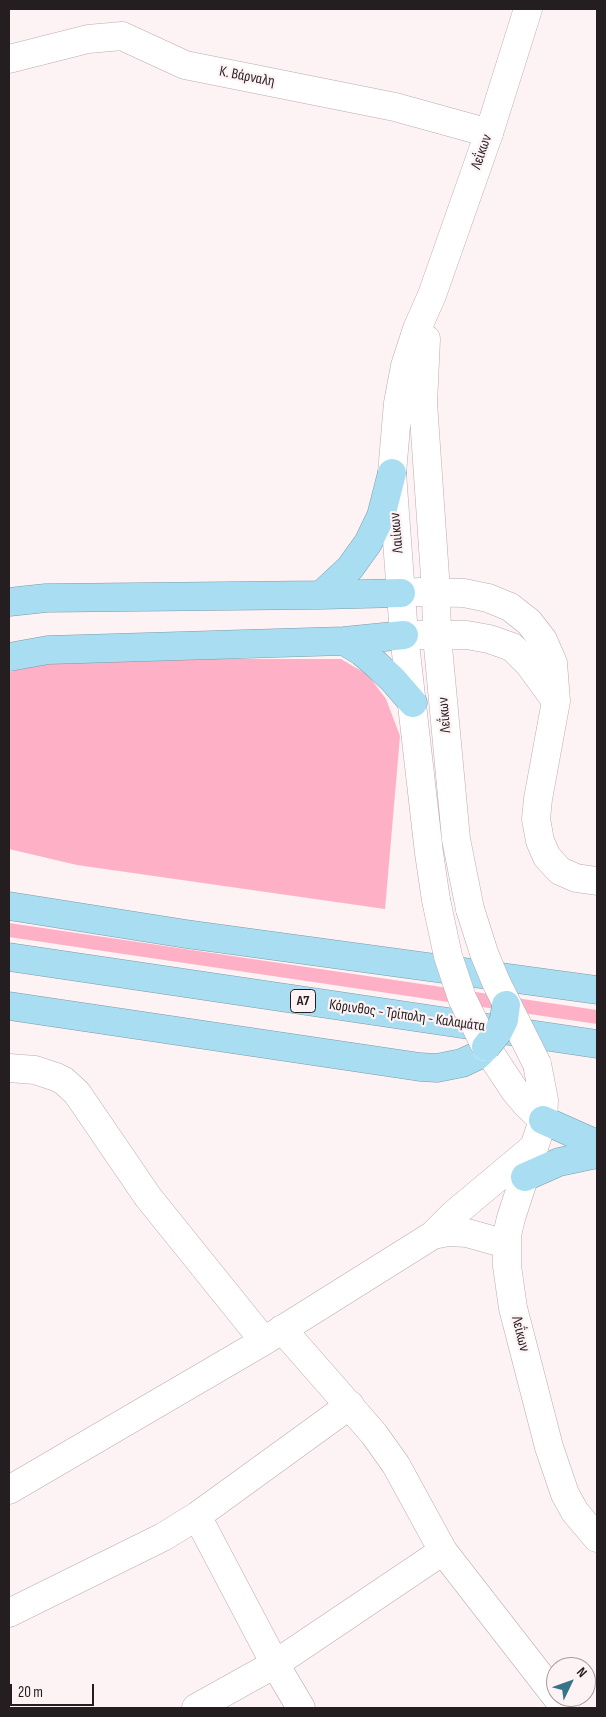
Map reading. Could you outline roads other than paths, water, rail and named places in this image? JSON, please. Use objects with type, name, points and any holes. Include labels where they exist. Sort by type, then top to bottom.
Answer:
[{"type":"highway","points":[[321,596],[350,568],[368,543],[381,516],[392,473]]},
{"type":"highway","points":[[9,602],[46,598],[321,596],[401,593]]},
{"type":"highway","points":[[9,657],[48,650],[344,641],[404,635]]},
{"type":"highway","points":[[344,641],[362,652],[377,665],[413,703]]},
{"type":"highway","points":[[9,889],[186,934]]},
{"type":"highway","points":[[9,906],[186,934],[597,990]]},
{"type":"highway","name":"Κόρινθος - Τρίπολη - Καλαμάτα","points":[[9,957],[597,1044]]},
{"type":"highway","points":[[9,1006],[437,1068],[462,1063],[477,1056],[498,1032],[504,1020],[506,1005]]},
{"type":"highway","points":[[543,1120],[597,1144]]},
{"type":"highway","points":[[525,1177],[559,1162],[597,1154]]},
{"type":"street","name":"Λεΐκων","points":[[392,473],[398,402],[406,366],[417,329],[432,295],[489,133],[528,9]]},
{"type":"street","name":"Κ. Βάρναλη","points":[[9,59],[88,39],[122,36],[186,65],[395,107],[489,133]]},
{"type":"street","name":"Λεΐκων","points":[[432,295],[426,332],[423,403],[436,591],[437,636],[456,839],[470,909],[484,953],[506,1005],[537,1064],[544,1100],[543,1120],[511,1218],[506,1244],[507,1266],[513,1308],[548,1447],[565,1494],[575,1512],[597,1538]]},
{"type":"street","name":"Λαιίκων","points":[[392,473],[401,593]]},
{"type":"street","points":[[401,593],[436,591],[464,593],[488,598],[510,607],[529,622],[543,640],[553,663],[556,701],[538,799],[536,819],[540,841],[547,857],[560,871],[576,878],[597,881]]},
{"type":"street","name":"Λεΐκων","points":[[401,593],[404,635],[429,853],[436,900],[448,956],[462,998],[486,1047],[515,1091],[543,1120]]},
{"type":"street","points":[[404,635],[466,635],[489,639],[512,647],[529,664],[556,701]]},
{"type":"street","points":[[9,1068],[35,1070],[56,1077],[64,1081],[77,1093],[148,1197],[273,1335],[350,1405],[396,1464],[443,1551],[564,1708]]},
{"type":"street","points":[[9,1490],[273,1335],[433,1235],[454,1214],[534,1147]]},
{"type":"street","points":[[433,1235],[448,1232],[467,1233],[506,1244]]},
{"type":"street","points":[[9,1613],[163,1537],[197,1516],[350,1405]]},
{"type":"street","points":[[197,1516],[274,1664],[302,1708]]},
{"type":"street","points":[[196,1708],[274,1664],[443,1551]]}]
